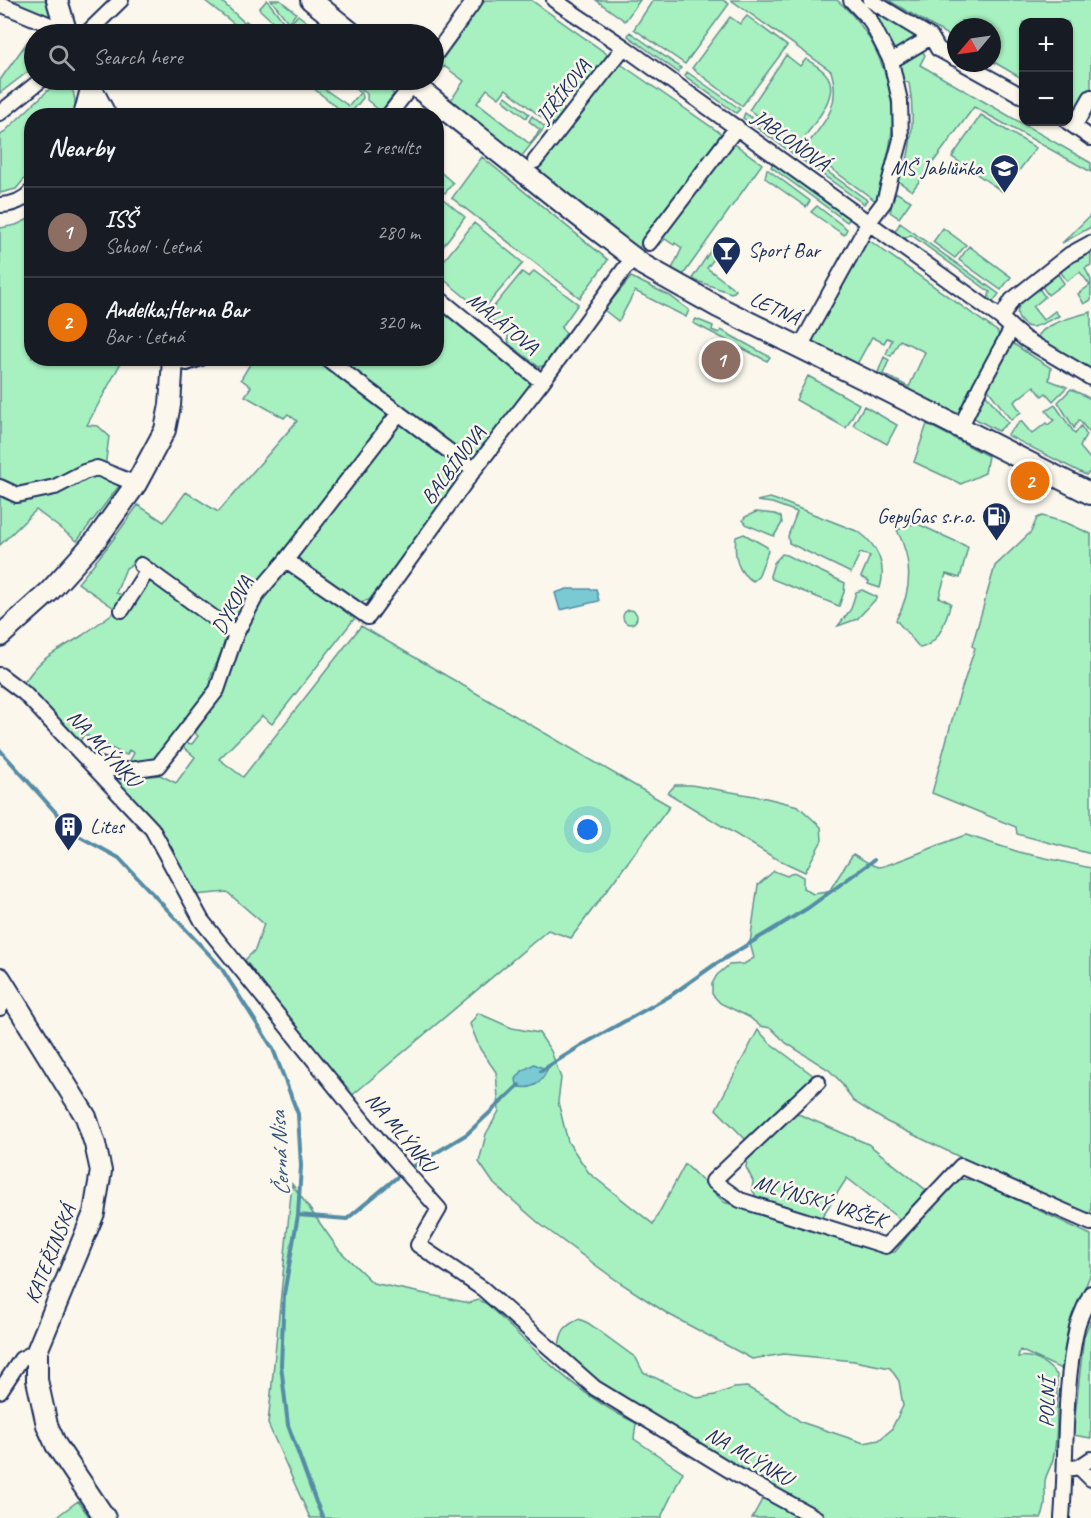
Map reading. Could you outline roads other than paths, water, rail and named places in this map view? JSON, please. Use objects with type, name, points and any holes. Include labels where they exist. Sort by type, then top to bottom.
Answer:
[{"type":"street","points":[[57,0],[68,24]]},
{"type":"street","points":[[89,24],[107,13],[121,0]]},
{"type":"street","points":[[310,0],[340,24]]},
{"type":"street","points":[[444,42],[475,0]]},
{"type":"street","points":[[800,346],[869,222],[884,202],[901,138],[900,101],[891,61],[870,20],[851,0]]},
{"type":"street","points":[[870,0],[931,37],[938,49],[947,54]]},
{"type":"street","name":"JABLOŇOVÁ","points":[[560,2],[869,222],[1012,328]]},
{"type":"street","points":[[0,4],[49,24]]},
{"type":"street","points":[[891,61],[931,37]]},
{"type":"street","name":"JIŘÍKOVA","points":[[535,161],[624,47]]},
{"type":"street","points":[[979,72],[1019,95]]},
{"type":"street","points":[[0,113],[28,90]]},
{"type":"street","points":[[85,108],[88,90]]},
{"type":"street","points":[[92,90],[102,108]]},
{"type":"street","points":[[393,108],[406,90]]},
{"type":"street","name":"LETNÁ","points":[[423,90],[635,260],[718,307],[800,346],[1091,494]]},
{"type":"street","points":[[1073,120],[1091,97]]},
{"type":"street","points":[[1073,122],[1091,118]]},
{"type":"street","points":[[1073,124],[1091,138]]},
{"type":"street","points":[[649,243],[737,127]]},
{"type":"street","points":[[0,205],[8,205],[24,198]]},
{"type":"street","points":[[1001,318],[1012,300],[1069,255],[1091,243]]},
{"type":"street","name":"BALBÍNOVA","points":[[286,560],[368,618],[474,470],[625,268],[635,260]]},
{"type":"street","name":"MALÁTOVA","points":[[444,302],[542,382]]},
{"type":"street","points":[[960,428],[1012,328],[1024,339],[1091,378]]},
{"type":"street","points":[[0,636],[49,592],[96,540],[136,484],[165,430],[170,405],[173,366]]},
{"type":"street","points":[[337,366],[474,470]]},
{"type":"street","name":"DYKOVA","points":[[87,761],[122,771],[158,766],[217,690],[236,634],[257,594],[286,560],[399,413]]},
{"type":"street","points":[[0,487],[17,495],[55,487],[97,468],[136,484]]},
{"type":"street","points":[[122,610],[144,568],[236,634]]},
{"type":"street","name":"NA MLÝNKU","points":[[0,675],[24,693],[152,829],[202,921],[384,1147],[439,1209],[418,1245],[483,1289],[595,1388],[739,1476],[816,1518]]},
{"type":"street","name":"KATEŘINSKÁ","points":[[3,993],[86,1118],[101,1171],[94,1213],[37,1351],[37,1380],[47,1425],[56,1445],[105,1518]]},
{"type":"street","name":"MLÝNSKÝ VRŠEK","points":[[818,1082],[713,1181],[740,1200],[886,1246],[961,1166],[1091,1222]]},
{"type":"street","name":"POLNÍ","points":[[1062,1518],[1073,1468],[1067,1391],[1077,1325],[1091,1293]]},
{"type":"street","points":[[0,1391],[21,1359],[37,1351]]},
{"type":"street","points":[[1073,1468],[1091,1459]]},
{"type":"street","points":[[1073,1468],[1091,1479]]},
{"type":"water","points":[[567,589],[596,589],[599,601],[560,610],[555,593]]},
{"type":"water","points":[[534,1064],[547,1070],[542,1079],[531,1087],[517,1086],[516,1079],[522,1071]]},
{"type":"waterway","name":"Černá Nisa","points":[[0,750],[75,834],[119,858],[220,966],[273,1049],[298,1114],[301,1166],[298,1215],[284,1294],[281,1365],[288,1425],[323,1518]]},
{"type":"waterway","points":[[541,1071],[582,1045],[670,996],[714,965],[808,908],[874,860]]},
{"type":"waterway","points":[[409,1169],[467,1134],[519,1085]]},
{"type":"waterway","points":[[298,1215],[347,1219],[402,1173]]},
{"type":"place","name":"MŠ Jablůňka","points":[[1004,194]]},
{"type":"place","name":"Sport Bar","points":[[727,276]]},
{"type":"place","name":"ISŠ","points":[[721,360]]},
{"type":"place","name":"Andelka;Herna Bar","points":[[1030,481]]},
{"type":"place","name":"GepyGas s.r.o.","points":[[996,542]]},
{"type":"place","name":"Lites","points":[[69,852]]}]
